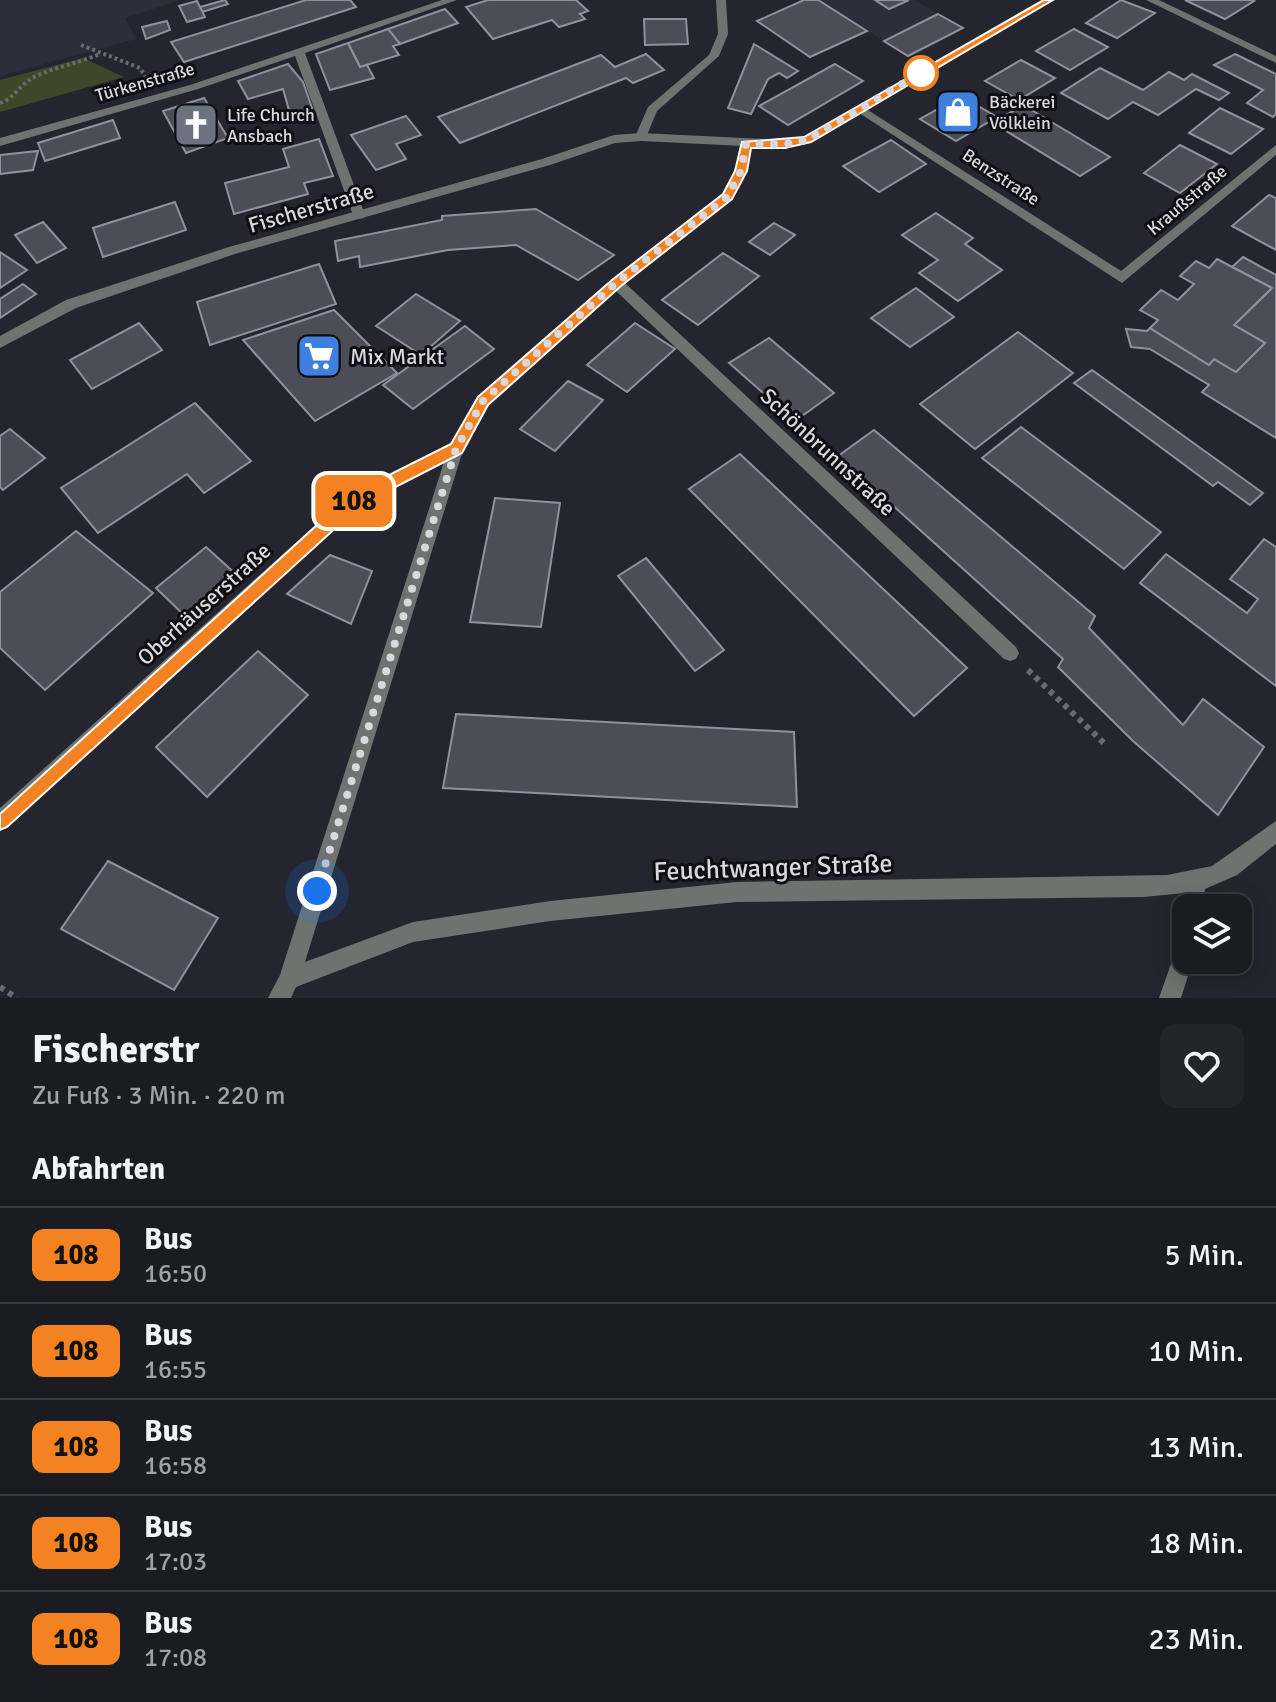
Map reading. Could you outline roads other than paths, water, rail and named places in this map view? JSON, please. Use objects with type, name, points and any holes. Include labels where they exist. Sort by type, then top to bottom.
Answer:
[{"type":"street","name":"Türkenstraße","points":[[0,142],[156,98],[452,0]]},
{"type":"street","points":[[641,137],[652,109],[714,56],[723,34],[721,0]]},
{"type":"street","points":[[284,989],[456,449],[483,401],[616,283],[727,197],[741,171],[746,144],[785,144],[807,140],[1048,0]]},
{"type":"street","points":[[1151,0],[1276,60]]},
{"type":"street","points":[[299,52],[359,215]]},
{"type":"street","name":"Benzstraße","points":[[860,109],[1122,278]]},
{"type":"street","name":"Fischerstraße","points":[[0,343],[71,304],[234,250],[546,162],[614,139],[641,137],[746,144]]},
{"type":"street","name":"Kraußstraße","points":[[1122,278],[1276,149]]},
{"type":"street","name":"Schönbrunnstraße","points":[[616,283],[1010,653]]},
{"type":"street","name":"Oberhäuserstraße","points":[[0,821],[356,499],[456,449]]},
{"type":"street","name":"Feuchtwanger Straße","points":[[284,989],[413,932],[550,911],[737,892],[1195,884],[1234,868],[1276,831]]},
{"type":"street","points":[[1194,894],[1195,884]]},
{"type":"street","points":[[1170,998],[1178,974]]},
{"type":"place","name":"Bäckerei Völklein","points":[[958,112]]},
{"type":"place","name":"Life Church Ansbach","points":[[196,125]]},
{"type":"place","name":"Mix Markt","points":[[319,356]]}]
